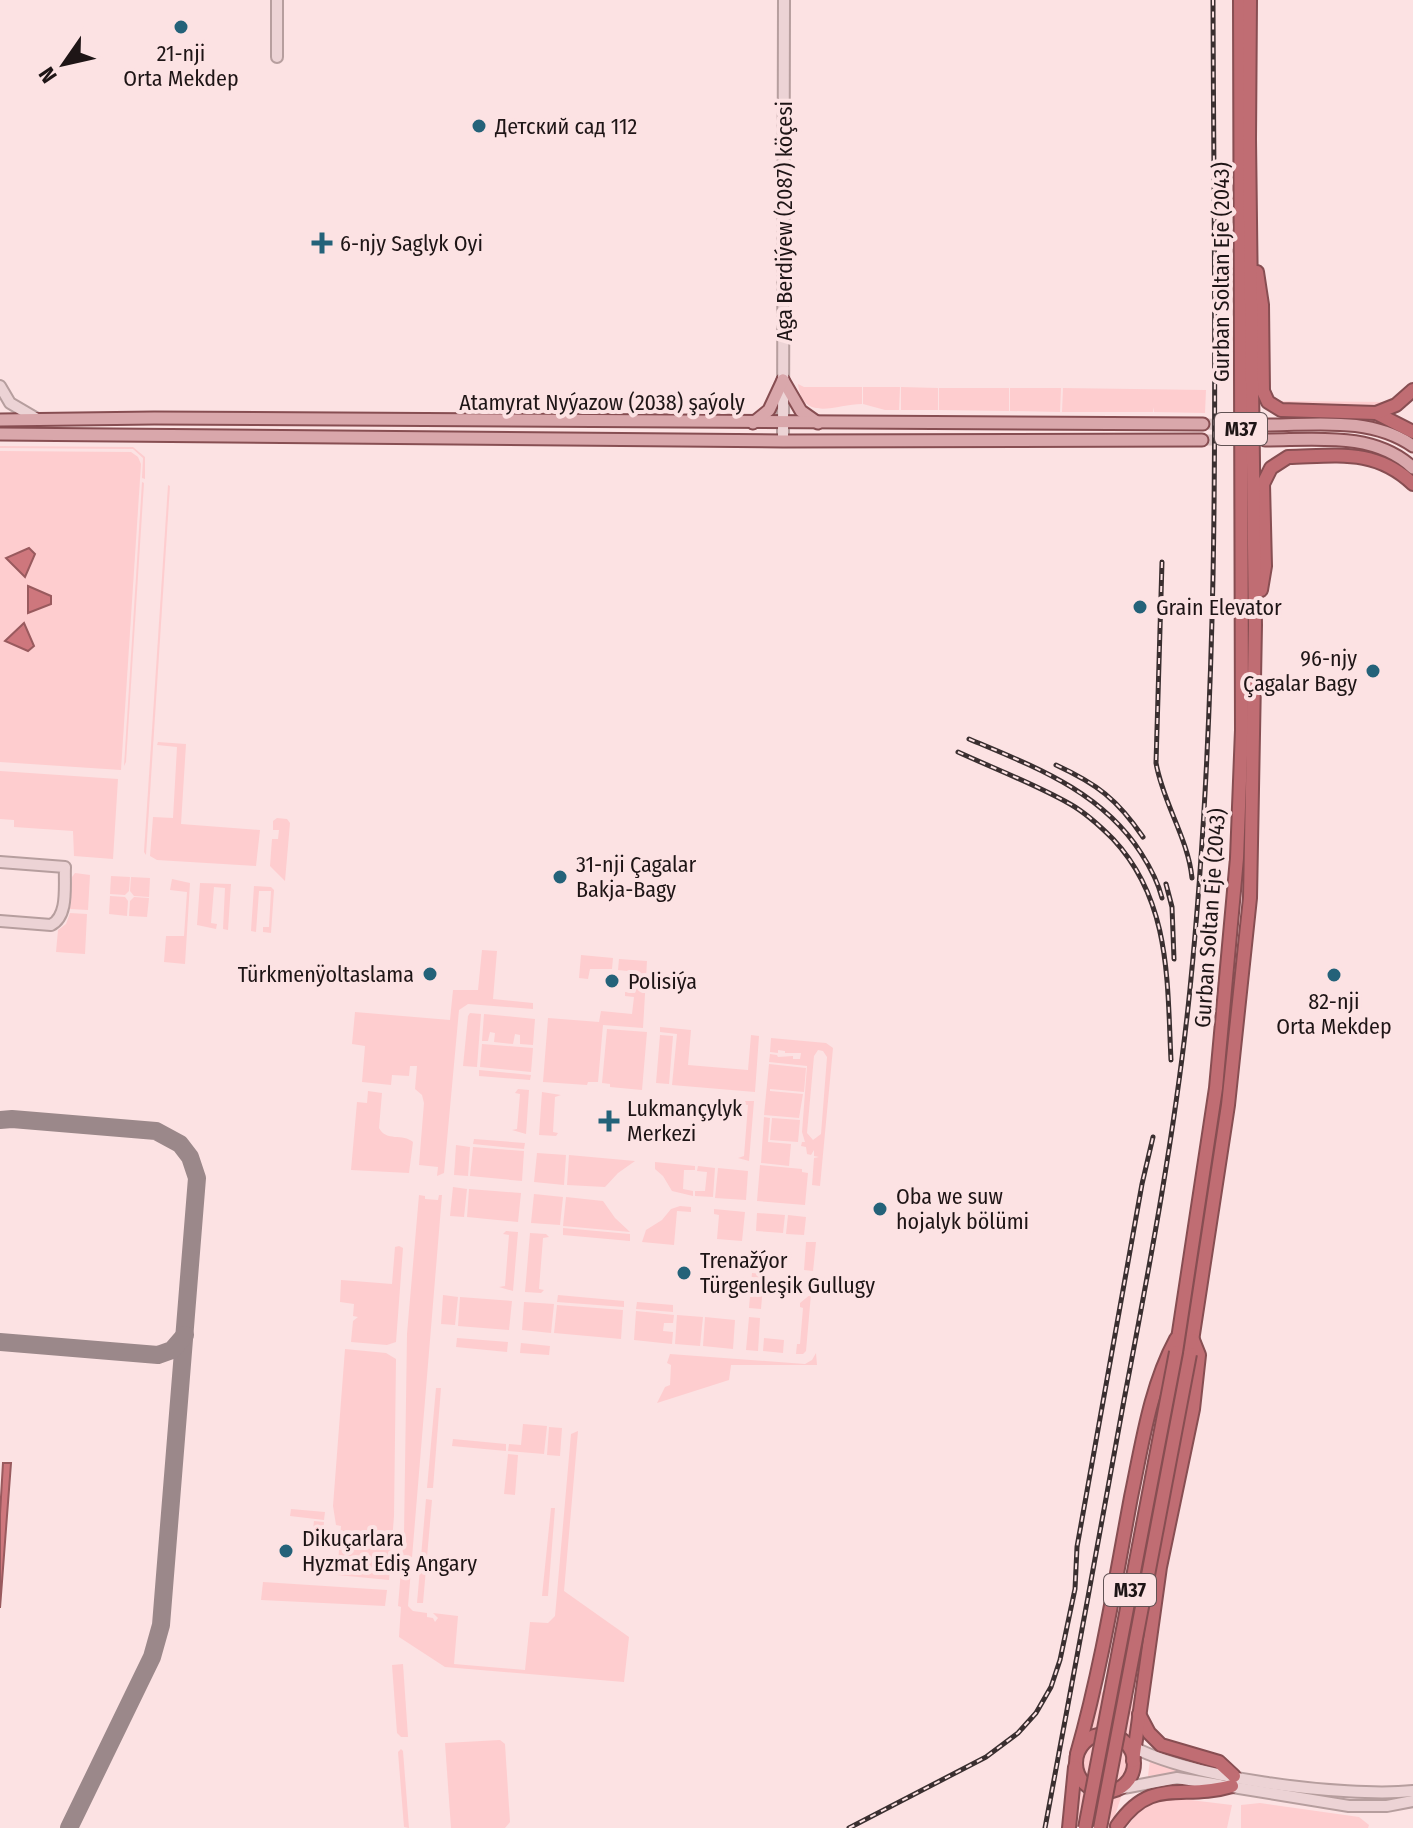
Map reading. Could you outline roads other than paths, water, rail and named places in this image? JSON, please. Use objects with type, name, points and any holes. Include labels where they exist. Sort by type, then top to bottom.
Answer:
[{"type":"highway","name":"Gurban Soltan Eje (2043)","points":[[1085,1828],[1179,1333],[1214,1104],[1238,842],[1242,730],[1240,0]]},
{"type":"highway","name":"Gurban Soltan Eje (2043)","points":[[1100,1828],[1193,1340],[1228,1105],[1250,898],[1255,625],[1250,0]]},
{"type":"highway","points":[[1250,234],[1262,305],[1263,391],[1268,402],[1281,410],[1376,413],[1413,432]]},
{"type":"highway","points":[[1376,413],[1404,400],[1413,390]]},
{"type":"highway","points":[[1255,625],[1265,566],[1263,484],[1268,471],[1275,464],[1288,457],[1358,456],[1388,465],[1413,484]]},
{"type":"highway","points":[[1069,1828],[1077,1757],[1096,1678],[1138,1465],[1164,1362],[1179,1333]]},
{"type":"highway","points":[[1117,1827],[1139,1714],[1160,1567],[1193,1409],[1199,1355],[1193,1340]]},
{"type":"highway","points":[[1117,1827],[1134,1805],[1154,1794],[1211,1792],[1233,1781],[1219,1762],[1161,1745],[1149,1733],[1139,1714]]},
{"type":"highway","points":[[1123,1787],[1101,1792],[1091,1788],[1079,1776],[1077,1757],[1087,1741],[1108,1735],[1130,1756]]},
{"type":"main road","points":[[753,423],[769,410],[783,380]]},
{"type":"main road","points":[[783,380],[801,411],[819,423]]},
{"type":"main road","name":"Atamyrat Nyýazow (2038) şaýoly","points":[[0,420],[154,418],[1203,424]]},
{"type":"main road","points":[[1266,425],[1360,425],[1383,430],[1413,446]]},
{"type":"main road","name":"Atamyrat Nyýazow (2038) şaýoly","points":[[0,434],[783,441],[1202,440]]},
{"type":"main road","points":[[1265,440],[1356,441],[1388,451],[1413,468]]},
{"type":"street","points":[[277,0],[277,57]]},
{"type":"street","name":"Aga Berdiýew (2087) köçesi","points":[[783,441],[784,0]]},
{"type":"street","points":[[0,386],[10,403],[41,421]]},
{"type":"street","points":[[0,862],[65,867],[62,913],[58,922],[51,925],[0,921]]},
{"type":"street","points":[[1130,1756],[1349,1806],[1387,1806],[1413,1801]]},
{"type":"street","points":[[1123,1787],[1177,1778],[1365,1793],[1413,1791]]},
{"type":"tunnel","points":[[1203,424],[1249,425]]},
{"type":"tunnel","points":[[1202,440],[1249,440]]},
{"type":"railway","points":[[1045,1828],[1162,1195],[1190,989],[1201,866],[1212,619],[1215,371],[1213,0]]},
{"type":"railway","points":[[1162,562],[1156,763],[1186,849],[1192,878]]},
{"type":"railway","points":[[969,739],[1065,783],[1107,813],[1141,853],[1162,898]]},
{"type":"railway","points":[[958,752],[1076,808],[1113,839],[1132,863],[1156,915],[1162,943],[1171,1060]]},
{"type":"railway","points":[[1056,765],[1105,794],[1143,837]]},
{"type":"railway","points":[[1166,884],[1172,907],[1174,959]]},
{"type":"railway","points":[[849,1828],[986,1757],[1018,1733],[1036,1713],[1051,1687],[1075,1589],[1077,1547],[1153,1137]]},
{"type":"place","name":"21-nji Orta Mekdep","points":[[181,27]]},
{"type":"place","name":"Детский сад 112","points":[[479,126]]},
{"type":"place","name":"6-njy Saglyk Oyi","points":[[322,243]]},
{"type":"place","name":"Grain Elevator","points":[[1140,607]]},
{"type":"place","name":"96-njy Çagalar Bagy","points":[[1373,671]]},
{"type":"place","name":"31-nji Çagalar Bakja-Bagy","points":[[560,877]]},
{"type":"place","name":"Türkmenÿoltaslama","points":[[430,974]]},
{"type":"place","name":"82-nji Orta Mekdep","points":[[1334,975]]},
{"type":"place","name":"Polisiýa","points":[[612,981]]},
{"type":"place","name":"Lukmançylyk Merkezi","points":[[609,1121]]},
{"type":"place","name":"Oba we suw hojalyk bölümi","points":[[880,1209]]},
{"type":"place","name":"Trenažýor Türgenleşik Gullugy","points":[[684,1273]]},
{"type":"place","name":"Dikuçarlara Hyzmat Ediş Angary","points":[[286,1551]]}]
